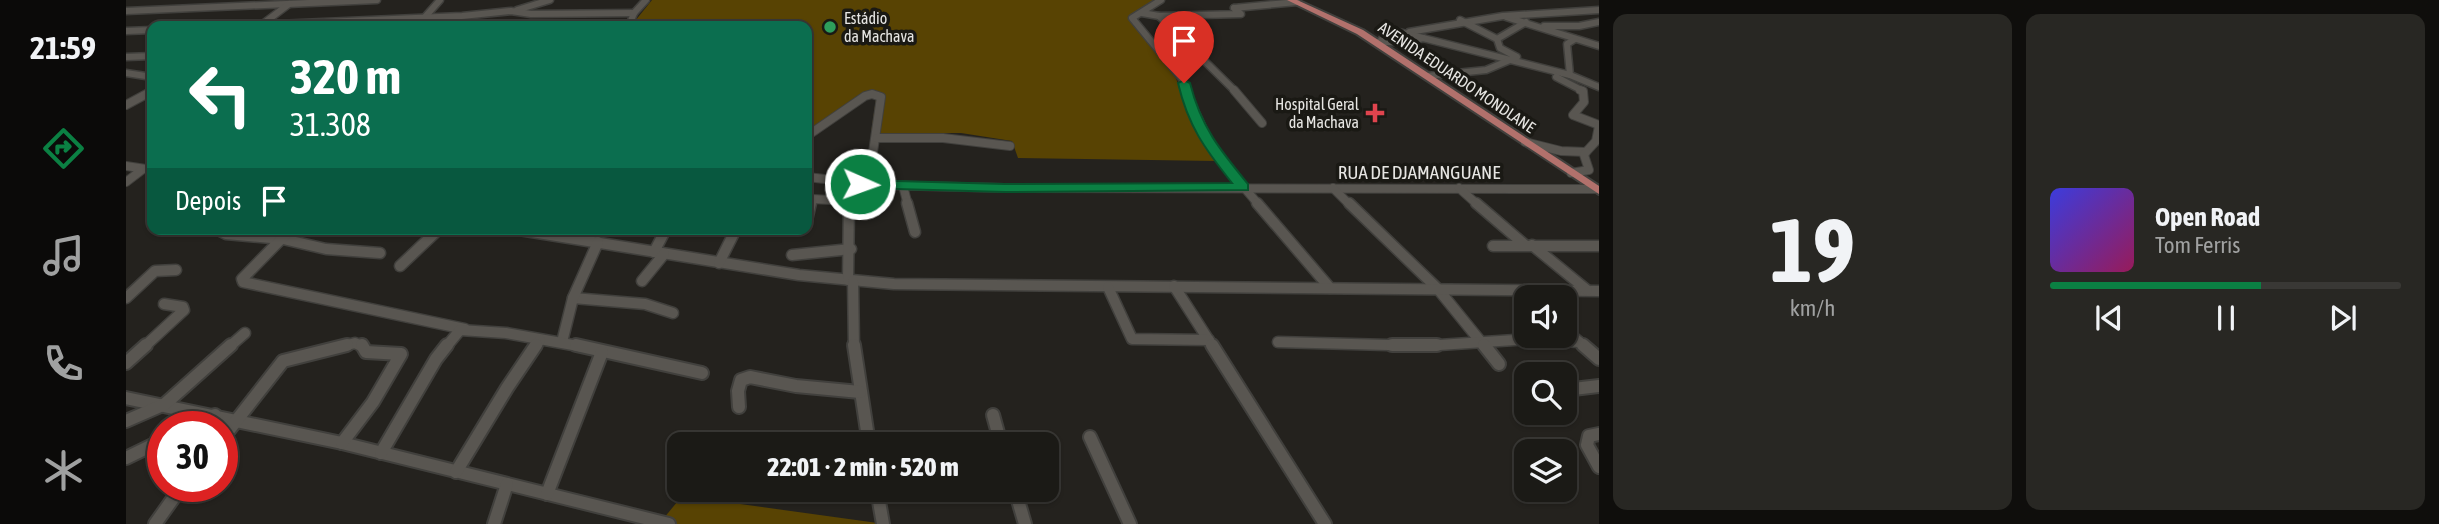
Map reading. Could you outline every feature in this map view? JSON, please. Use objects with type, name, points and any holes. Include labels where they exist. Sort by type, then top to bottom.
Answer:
[{"type":"main road","name":"AVENIDA EDUARDO MONDLANE","points":[[1294,1],[1344,22],[1378,43],[1597,190]]},
{"type":"street","points":[[358,8],[365,0]]},
{"type":"street","points":[[126,11],[377,0]]},
{"type":"street","points":[[419,21],[440,0]]},
{"type":"street","points":[[373,21],[511,11],[551,0],[558,13]]},
{"type":"street","points":[[631,21],[634,13],[646,0]]},
{"type":"street","points":[[1161,0],[1132,18],[1182,79],[1206,141],[1330,288]]},
{"type":"street","points":[[1142,13],[1159,16],[1240,14],[1233,8],[1294,1]]},
{"type":"street","points":[[267,21],[289,4]]},
{"type":"street","points":[[1405,33],[1460,19],[1599,10]]},
{"type":"street","points":[[511,11],[531,14],[634,13]]},
{"type":"street","points":[[342,21],[351,14]]},
{"type":"street","points":[[1498,15],[1599,46]]},
{"type":"street","points":[[459,21],[463,16]]},
{"type":"street","points":[[1159,16],[1240,96],[1262,123]]},
{"type":"street","points":[[1427,76],[1452,75],[1511,61],[1517,56],[1500,48],[1497,39],[1460,19]]},
{"type":"street","points":[[1497,39],[1526,22]]},
{"type":"street","points":[[1540,27],[1579,26],[1599,22]]},
{"type":"street","points":[[126,31],[147,30]]},
{"type":"street","points":[[1378,43],[1391,30],[1570,75],[1599,87]]},
{"type":"street","points":[[1378,43],[1407,42],[1424,38]]},
{"type":"street","points":[[1570,75],[1567,44],[1575,38]]},
{"type":"street","points":[[126,57],[147,56]]},
{"type":"street","points":[[1525,142],[1561,151],[1586,152],[1596,142],[1599,125],[1573,115],[1584,102],[1583,91],[1539,68]]},
{"type":"street","points":[[126,73],[147,76]]},
{"type":"street","points":[[126,105],[147,94]]},
{"type":"street","points":[[812,133],[858,99],[873,94],[882,99],[872,159],[847,201],[851,248],[852,341],[867,432]]},
{"type":"street","points":[[877,138],[943,138],[1010,146]]},
{"type":"street","points":[[1572,173],[1589,170],[1586,152]]},
{"type":"street","points":[[126,166],[147,169]]},
{"type":"street","points":[[126,182],[147,170]]},
{"type":"street","name":"RUA DE DJAMANGUANE","points":[[812,178],[855,184],[903,186],[1597,190]]},
{"type":"street","points":[[903,186],[915,232]]},
{"type":"street","points":[[1333,188],[1438,289],[1499,364]]},
{"type":"street","points":[[1459,188],[1587,290]]},
{"type":"street","points":[[812,199],[847,201]]},
{"type":"street","points":[[237,235],[283,239],[326,249],[380,253]]},
{"type":"street","points":[[286,235],[242,279],[243,282],[465,330],[562,342],[702,373]]},
{"type":"street","points":[[400,266],[433,235]]},
{"type":"street","points":[[556,235],[719,263],[850,281],[1005,287],[1438,289],[1514,293]]},
{"type":"street","points":[[562,342],[573,298],[595,242],[594,235]]},
{"type":"street","points":[[642,281],[659,253],[664,235]]},
{"type":"street","points":[[719,263],[733,235]]},
{"type":"street","points":[[1493,246],[1599,246]]},
{"type":"street","points":[[792,255],[851,248]]},
{"type":"street","points":[[126,298],[155,271],[176,270]]},
{"type":"street","points":[[1174,286],[1325,524]]},
{"type":"street","points":[[1108,287],[1132,339],[1209,340]]},
{"type":"street","points":[[1577,291],[1599,291]]},
{"type":"street","points":[[573,298],[634,302],[673,313]]},
{"type":"street","points":[[126,363],[184,310],[183,307],[164,304]]},
{"type":"street","points":[[382,453],[436,359],[455,335],[465,330]]},
{"type":"street","points":[[126,421],[165,404],[244,333]]},
{"type":"street","points":[[1278,342],[1424,346],[1530,339],[1579,342],[1599,359]]},
{"type":"street","points":[[456,472],[502,400],[513,375],[540,340]]},
{"type":"street","points":[[342,443],[373,402],[401,354],[366,352],[362,345],[355,343],[290,357],[283,361],[238,420],[670,524]]},
{"type":"street","points":[[547,494],[602,352]]},
{"type":"street","points":[[739,407],[738,390],[741,380],[750,377],[796,386],[860,392]]},
{"type":"street","points":[[1577,389],[1599,386]]},
{"type":"street","points":[[126,398],[197,411]]},
{"type":"street","points":[[992,415],[997,432]]},
{"type":"street","points":[[1599,433],[1589,436],[1586,441],[1587,450],[1599,467]]},
{"type":"street","points":[[1090,437],[1130,524]]},
{"type":"street","points":[[126,458],[147,448]]},
{"type":"street","points":[[494,524],[507,484]]},
{"type":"street","points":[[155,524],[171,502]]},
{"type":"street","points":[[879,502],[883,524]]},
{"type":"street","points":[[1019,502],[1025,524]]},
{"type":"shaded area","points":[[652,0],[1158,0],[1132,23],[1175,76],[1200,138],[1216,161],[1018,158],[1012,141],[961,133],[871,133],[876,99],[858,96],[812,128],[812,21],[635,21]]},
{"type":"shaded area","points":[[677,502],[726,502],[885,524],[659,524]]},
{"type":"waterway","points":[[1389,39],[1385,44],[1428,73]]},
{"type":"waterway","points":[[1434,77],[1495,118]]},
{"type":"place","name":"Estádio da Machava","points":[[830,27]]},
{"type":"place","name":"Hospital Geral da Machava","points":[[1375,113]]},
{"type":"route","points":[[860,184],[1005,188],[1243,187],[1206,141],[1188,101],[1184,83]]}]
